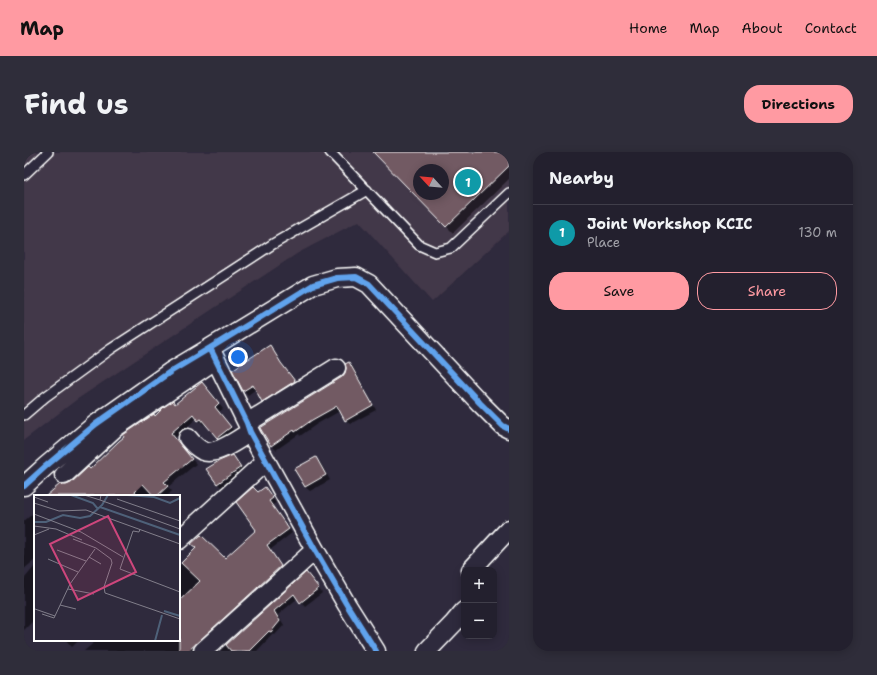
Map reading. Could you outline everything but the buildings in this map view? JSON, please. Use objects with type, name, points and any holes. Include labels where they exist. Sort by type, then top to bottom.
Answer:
[{"type":"street","points":[[64,475],[116,427],[212,354],[313,285],[336,278],[356,277],[369,284],[503,426],[509,429]]},
{"type":"street","points":[[212,354],[248,428],[315,550],[351,612],[376,651]]},
{"type":"street","points":[[24,486],[96,424],[170,372],[212,354]]},
{"type":"street","points":[[188,438],[197,447],[204,451],[213,452],[230,445],[248,428],[336,368]]},
{"type":"street","points":[[180,539],[266,461]]},
{"type":"street","points":[[474,567],[509,528]]},
{"type":"street","points":[[202,651],[315,550]]},
{"type":"street","points":[[428,651],[461,615]]},
{"type":"lane","points":[[24,175],[48,152]]},
{"type":"lane","points":[[330,152],[419,245],[435,252],[451,248],[509,192]]},
{"type":"lane","points":[[24,415],[45,397],[111,349],[272,244],[366,190]]},
{"type":"shaded area","points":[[24,152],[509,152],[509,231],[432,302],[359,221],[298,253],[76,400],[24,440]]},
{"type":"cycle path","points":[[376,651],[315,550],[250,432],[210,348],[313,285],[337,278],[356,277],[369,284],[480,403],[503,426],[509,429]]},
{"type":"cycle path","points":[[24,486],[96,424],[170,372],[210,348]]},
{"type":"place","name":"Joint Workshop KCIC","points":[[468,182]]}]
